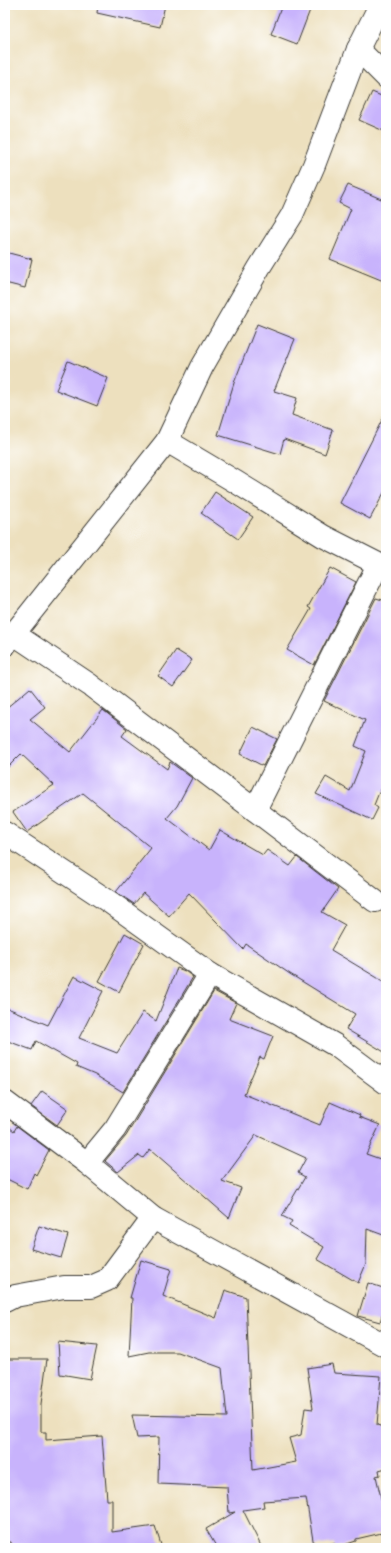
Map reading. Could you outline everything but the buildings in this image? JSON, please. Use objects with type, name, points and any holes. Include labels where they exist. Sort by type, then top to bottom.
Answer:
[{"type":"street","points":[[375,901],[90,685],[10,640],[167,441],[202,367],[259,268],[292,215],[314,165],[358,49],[378,25],[380,5]]},
{"type":"street","points":[[358,49],[386,77]]},
{"type":"street","points":[[167,441],[322,536],[382,567],[255,810]]},
{"type":"street","points":[[5,833],[111,903],[210,974],[335,1045],[386,1083]]},
{"type":"street","points":[[88,1163],[115,1129],[210,974]]},
{"type":"street","points":[[5,1102],[88,1163],[153,1218],[386,1346]]},
{"type":"street","points":[[5,1301],[15,1296],[64,1287],[91,1287],[107,1280],[153,1218]]}]
